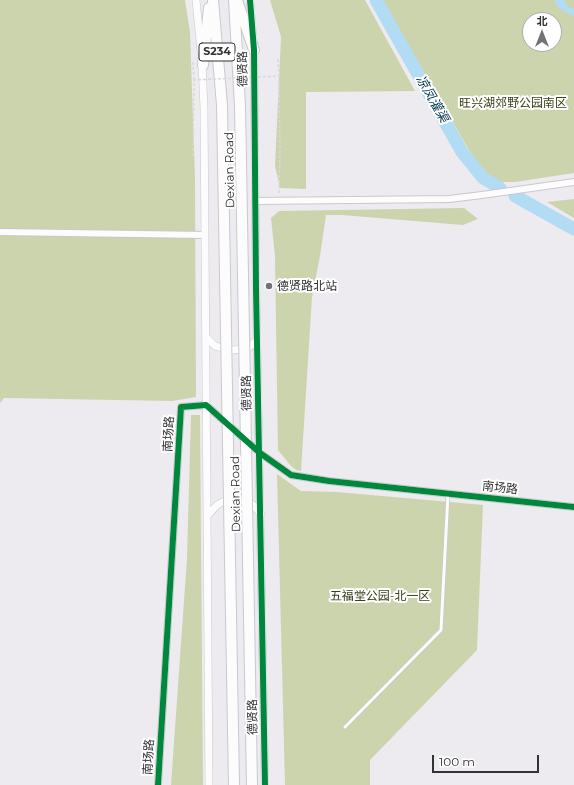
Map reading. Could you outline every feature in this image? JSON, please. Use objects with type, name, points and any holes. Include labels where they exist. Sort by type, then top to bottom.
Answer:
[{"type":"highway","points":[[198,64],[210,0]]},
{"type":"highway","name":"Dexian Road","points":[[213,0],[222,105],[234,785]]},
{"type":"highway","points":[[235,0],[254,50]]},
{"type":"highway","name":"Dexian Road","points":[[235,0],[240,106],[252,785]]},
{"type":"street","points":[[196,0],[205,235],[209,785]]},
{"type":"street","name":"德贤路","points":[[250,0],[254,50],[257,340],[265,785]]},
{"type":"street","points":[[255,201],[449,199],[482,196],[574,182]]},
{"type":"street","points":[[0,232],[205,235]]},
{"type":"street","points":[[206,337],[215,346],[230,350],[247,349],[257,340]]},
{"type":"street","name":"南场路","points":[[158,785],[181,407],[206,405],[260,453],[291,475],[329,481],[574,507]]},
{"type":"street","points":[[208,515],[217,505],[226,500],[240,500],[252,504],[260,514]]},
{"type":"lane","points":[[345,727],[441,630],[448,494]]},
{"type":"path","points":[[278,58],[279,76]]},
{"type":"path","points":[[194,80],[198,64]]},
{"type":"path","points":[[279,193],[280,151]]},
{"type":"green space","points":[[0,0],[185,0],[190,32],[195,177],[196,397],[172,401],[4,398],[0,403]]},
{"type":"green space","points":[[270,0],[365,0],[415,91],[306,92],[306,189],[280,188],[275,166],[281,37]]},
{"type":"green space","name":"旺兴湖郊野公园南区","points":[[382,0],[574,0],[574,173],[515,182],[499,182],[486,175],[477,164]]},
{"type":"green space","points":[[574,199],[574,218],[547,202]]},
{"type":"green space","points":[[464,208],[478,219],[463,225],[326,215],[312,297],[301,471],[296,470],[278,450],[275,256],[271,218],[279,211]]},
{"type":"green space","points":[[191,415],[200,415],[203,785],[171,785],[187,558]]},
{"type":"green space","name":"五福堂公园-北一区","points":[[277,474],[301,491],[337,492],[483,505],[477,650],[370,760],[370,785],[285,785]]},
{"type":"water","points":[[555,0],[564,0],[568,7],[574,9],[574,16],[563,11],[557,6]]},
{"type":"waterway","name":"凉凤灌渠","points":[[376,0],[462,152],[483,178],[500,188]]},
{"type":"waterway","points":[[515,196],[574,229]]},
{"type":"cycle path","points":[[250,0],[254,50],[256,288],[265,785]]},
{"type":"cycle path","points":[[158,785],[181,407],[206,405],[260,453],[291,475],[329,481],[574,507]]},
{"type":"place","name":"德贤路北站","points":[[269,286]]}]
